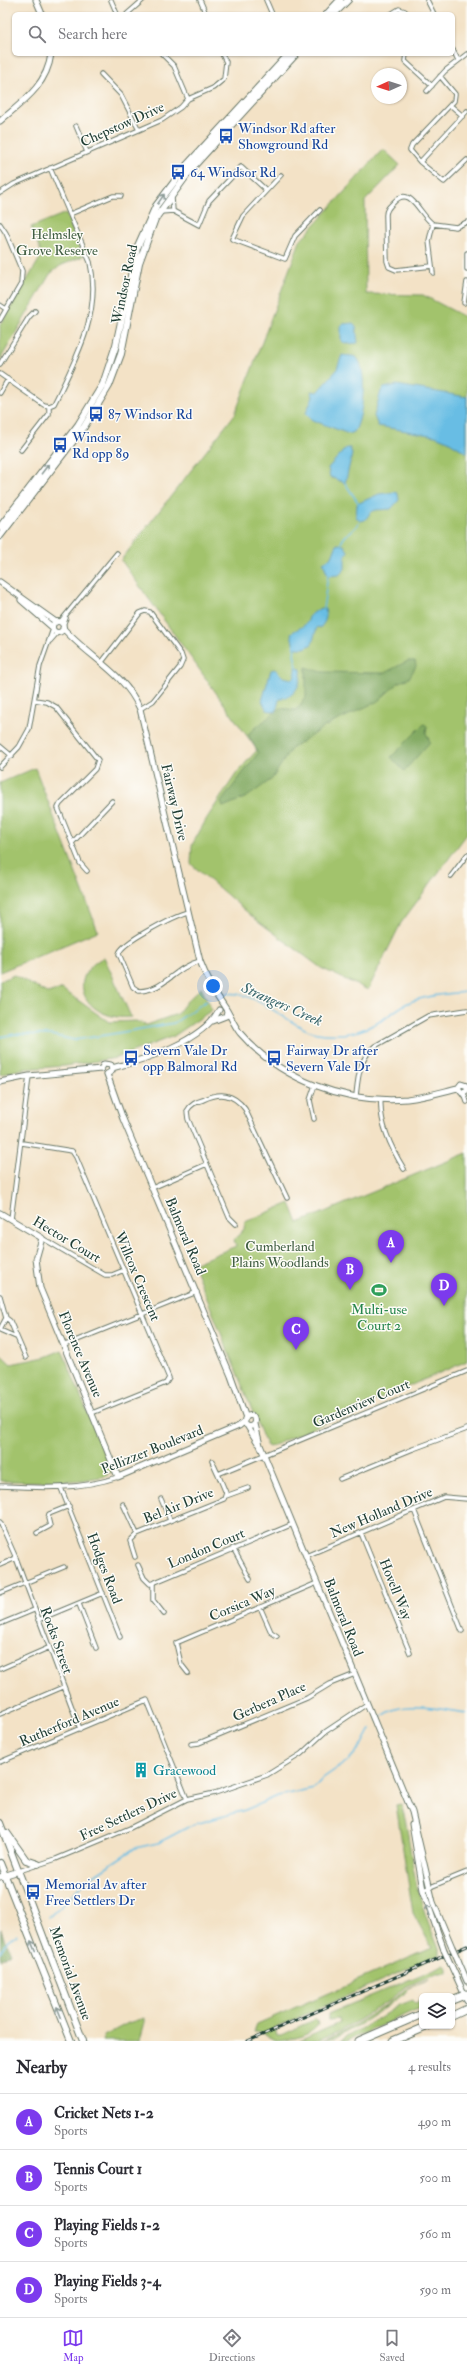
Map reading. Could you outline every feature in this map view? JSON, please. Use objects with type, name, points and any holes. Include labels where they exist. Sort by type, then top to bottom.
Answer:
[{"type":"highway","points":[[455,1999],[466,1996]]},
{"type":"highway","points":[[455,2015],[467,2009]]},
{"type":"highway","points":[[359,2041],[419,2015]]},
{"type":"highway","points":[[393,2041],[421,2029]]},
{"type":"main road","points":[[329,12],[340,0]]},
{"type":"main road","points":[[336,12],[348,0]]},
{"type":"main road","name":"Windsor Road","points":[[0,527],[78,425],[103,384],[116,345],[137,248],[156,206],[187,166],[287,56]]},
{"type":"main road","name":"Windsor Road","points":[[0,536],[75,439],[109,386],[120,354],[139,263],[146,241],[159,212],[175,189],[203,155],[294,56]]},
{"type":"main road","points":[[1,1826],[26,1860],[38,1864]]},
{"type":"main road","name":"Memorial Avenue","points":[[1,1826],[83,2041]]},
{"type":"main road","name":"Memorial Avenue","points":[[0,1862],[3,1876],[71,2041]]},
{"type":"street","points":[[36,0],[41,12]]},
{"type":"street","points":[[111,0],[116,12]]},
{"type":"street","points":[[129,12],[143,0]]},
{"type":"street","points":[[200,0],[205,12]]},
{"type":"street","points":[[266,0],[271,12]]},
{"type":"street","points":[[427,0],[433,12]]},
{"type":"street","points":[[395,12],[402,9],[405,12]]},
{"type":"street","points":[[455,54],[458,60]]},
{"type":"street","points":[[427,91],[440,76],[467,54]]},
{"type":"street","points":[[0,121],[33,93],[42,82],[50,56]]},
{"type":"street","points":[[164,56],[174,66],[188,99]]},
{"type":"street","name":"Chepstow Drive","points":[[0,193],[14,184],[173,114],[188,99],[212,88],[224,79],[226,62],[223,56]]},
{"type":"street","points":[[406,56],[405,62],[432,86]]},
{"type":"street","points":[[101,74],[121,95],[139,130]]},
{"type":"street","points":[[440,76],[455,94],[454,101],[412,145],[410,150],[411,154],[440,181],[444,182],[467,160]]},
{"type":"street","points":[[450,105],[463,116]]},
{"type":"street","points":[[420,162],[467,111]]},
{"type":"street","points":[[76,126],[87,152]]},
{"type":"street","points":[[159,212],[173,211],[200,225],[209,201],[241,167],[266,190]]},
{"type":"street","points":[[0,374],[44,405],[49,406],[54,404],[89,325],[94,296],[94,278],[90,262],[50,168]]},
{"type":"street","points":[[281,175],[243,216],[232,239],[285,259],[295,236],[320,210]]},
{"type":"street","points":[[173,211],[171,203],[175,189]]},
{"type":"street","points":[[70,214],[113,196],[122,196]]},
{"type":"street","points":[[432,266],[396,270],[389,267],[386,261],[386,211],[397,199],[406,196],[412,200],[433,224],[456,227],[467,222]]},
{"type":"street","points":[[0,224],[6,233],[22,271],[21,284],[0,320]]},
{"type":"street","points":[[433,224],[429,241],[433,273]]},
{"type":"street","points":[[467,253],[467,268]]},
{"type":"street","points":[[464,302],[467,282]]},
{"type":"street","points":[[0,305],[6,309]]},
{"type":"street","points":[[0,364],[29,317],[35,311]]},
{"type":"street","points":[[0,393],[8,379]]},
{"type":"street","points":[[21,450],[49,414],[49,406]]},
{"type":"street","points":[[0,767],[12,756],[29,729],[37,682],[48,644],[58,627],[117,553]]},
{"type":"street","name":"Fairway Drive","points":[[0,582],[102,662],[126,685],[140,709],[200,961],[215,996],[219,1011],[223,1017],[235,1026],[265,1057],[290,1073],[315,1085],[356,1096],[381,1099],[418,1098],[458,1088],[461,1084],[467,1086]]},
{"type":"street","points":[[102,662],[140,613],[144,611],[150,612],[181,654],[183,660],[180,667],[153,701],[140,709]]},
{"type":"street","points":[[35,700],[47,702],[56,707],[98,760],[95,769],[58,806],[59,813],[80,863],[87,871]]},
{"type":"street","points":[[0,746],[12,756]]},
{"type":"street","points":[[72,843],[112,801]]},
{"type":"street","points":[[451,876],[467,855]]},
{"type":"street","points":[[188,912],[158,924],[122,947],[119,954],[133,987],[139,991],[156,989],[179,969],[200,961]]},
{"type":"street","name":"Fairway Drive","points":[[215,996],[227,1010],[235,1026]]},
{"type":"street","points":[[0,1082],[29,1076],[101,1069],[107,1074],[110,1073],[112,1068],[149,1056],[175,1045],[211,1022],[223,1017],[227,1010],[223,1008],[219,1011],[211,1022]]},
{"type":"street","points":[[356,1096],[360,1067],[368,1052],[375,1046],[428,1016],[467,1010]]},
{"type":"street","points":[[101,1069],[103,1065],[107,1063],[112,1068]]},
{"type":"street","name":"Balmoral Road","points":[[107,1074],[113,1095],[197,1292],[244,1408],[247,1421],[260,1445],[406,1798],[415,1824],[429,1888],[467,1981]]},
{"type":"street","points":[[11,1219],[22,1143],[29,1076]]},
{"type":"street","points":[[314,1119],[310,1100],[315,1085]]},
{"type":"street","points":[[458,1088],[460,1092],[466,1091],[467,1102]]},
{"type":"street","points":[[236,1224],[229,1217],[188,1119],[188,1110],[194,1103],[212,1096],[227,1095],[236,1099],[245,1109],[287,1198]]},
{"type":"street","points":[[381,1099],[381,1118],[397,1158],[404,1169]]},
{"type":"street","name":"Willcox Crescent","points":[[22,1143],[72,1152],[76,1157],[169,1381],[92,1413]]},
{"type":"street","points":[[152,1188],[207,1164]]},
{"type":"street","name":"Hector Court","points":[[0,1213],[105,1275],[112,1275],[124,1270]]},
{"type":"street","name":"Florence Avenue","points":[[42,1238],[36,1259],[40,1288],[65,1345],[118,1478]]},
{"type":"street","points":[[65,1345],[197,1292]]},
{"type":"street","points":[[0,1296],[6,1318],[10,1320],[26,1358]]},
{"type":"street","points":[[6,1318],[0,1330],[16,1337]]},
{"type":"street","name":"Gardenview Court","points":[[264,1455],[467,1371]]},
{"type":"street","name":"Balmoral Road","points":[[247,1421],[255,1419],[260,1445]]},
{"type":"street","points":[[247,1421],[255,1424]]},
{"type":"street","name":"Pellizzer Boulevard","points":[[0,1486],[61,1488],[99,1484],[118,1478],[239,1426],[247,1421]]},
{"type":"street","points":[[340,1479],[413,1448],[467,1429]]},
{"type":"street","name":"Bel Air Drive","points":[[218,1474],[264,1455]]},
{"type":"street","name":"Bel Air Drive","points":[[135,1557],[130,1542],[137,1534],[226,1496],[212,1461]]},
{"type":"street","name":"Hodges Road","points":[[61,1488],[120,1637]]},
{"type":"street","points":[[226,1496],[248,1488]]},
{"type":"street","name":"New Holland Drive","points":[[306,1556],[444,1497],[467,1499]]},
{"type":"street","points":[[161,1499],[170,1520]]},
{"type":"street","name":"Bel Air Drive","points":[[123,1504],[137,1534]]},
{"type":"street","points":[[37,1533],[50,1526],[48,1518],[50,1514],[69,1506]]},
{"type":"street","points":[[414,1510],[462,1631]]},
{"type":"street","name":"Rocks Street","points":[[0,1522],[16,1558],[48,1648],[80,1728]]},
{"type":"street","name":"London Court","points":[[153,1584],[233,1548],[293,1524]]},
{"type":"street","name":"Hovell Way","points":[[361,1533],[410,1653]]},
{"type":"street","points":[[233,1548],[250,1579]]},
{"type":"street","points":[[0,1565],[16,1558]]},
{"type":"street","points":[[138,1564],[144,1578],[150,1584],[153,1584],[153,1600],[164,1614]]},
{"type":"street","points":[[0,1593],[64,1567]]},
{"type":"street","name":"Corsica Way","points":[[188,1673],[181,1664],[176,1643],[317,1583]]},
{"type":"street","points":[[38,1620],[103,1593]]},
{"type":"street","points":[[79,1604],[96,1648]]},
{"type":"street","points":[[260,1607],[271,1632],[277,1636]]},
{"type":"street","points":[[0,1624],[34,1610]]},
{"type":"street","points":[[0,1669],[48,1648]]},
{"type":"street","name":"Gerbera Place","points":[[191,1744],[199,1743],[307,1698],[330,1684],[355,1674]]},
{"type":"street","points":[[0,1714],[63,1687]]},
{"type":"street","name":"Rutherford Avenue","points":[[0,1762],[146,1700],[187,1799]]},
{"type":"street","name":"Free Settlers Drive","points":[[19,1871],[56,1859],[130,1828],[187,1799],[215,1792],[267,1775],[301,1754],[325,1732],[367,1704]]},
{"type":"street","name":"Balmoral Road","points":[[406,1798],[423,1890],[444,1950],[466,1996]]},
{"type":"street","points":[[3,1876],[19,1871]]},
{"type":"street","points":[[423,1890],[467,1872]]},
{"type":"green space","points":[[383,149],[400,165],[365,201],[366,294],[423,295],[467,318],[467,834],[401,923],[368,990],[321,968],[254,918],[191,864],[192,845],[207,818],[236,774],[257,750],[121,560],[235,414],[300,241]]},
{"type":"green space","name":"Helmsley Grove Reserve","points":[[66,213],[83,256],[60,266],[50,274],[0,360],[0,325],[42,255],[31,227]]},
{"type":"green space","points":[[408,661],[415,661],[416,666],[409,678],[398,683],[378,701],[324,727],[291,749],[272,779],[247,797],[223,807],[221,802],[258,753],[248,734],[280,708],[296,710],[306,697],[306,667],[322,672],[384,673]]},
{"type":"green space","points":[[424,724],[427,726],[426,733],[430,742],[404,771],[391,757]]},
{"type":"green space","points":[[35,768],[98,931],[0,972],[0,783]]},
{"type":"green space","points":[[104,957],[131,1017],[116,1017],[103,1013],[93,1006],[86,998],[83,987],[84,977],[91,966]]},
{"type":"green space","points":[[14,975],[47,993],[62,989],[109,1022],[136,1021],[146,1025],[177,1014],[187,1001],[201,988],[212,1010],[174,1036],[116,1058],[65,1066],[22,1069],[0,1075],[0,981]]},
{"type":"green space","name":"Cumberland Plains Woodlands","points":[[467,1153],[467,1361],[269,1447],[266,1445],[193,1264],[236,1246],[234,1240],[244,1229],[245,1222],[290,1203],[298,1223]]},
{"type":"green space","points":[[62,1350],[112,1473],[108,1472],[107,1476],[83,1480],[54,1482],[0,1481],[0,1354],[11,1364],[45,1357]]},
{"type":"green space","points":[[401,1804],[406,1823],[418,1891],[439,1949],[439,1955],[275,2028],[277,2035],[282,2035],[316,2019],[318,2024],[316,2028],[294,2039],[277,2041],[260,2032],[254,2031],[257,2024],[432,1948],[413,1913],[396,1805]]},
{"type":"green space","points":[[1,1929],[4,1939],[11,1951],[10,1954],[0,1960]]},
{"type":"green space","points":[[444,1965],[448,1968],[448,1973],[437,1973],[405,1987],[387,2002],[342,2030],[318,2041],[299,2041],[339,2023],[338,2019],[328,2020],[328,2014]]},
{"type":"green space","points":[[429,1979],[407,1989],[408,1991],[400,1997],[353,2028],[341,2035],[323,2041],[344,2031],[386,2005],[406,1989]]},
{"type":"green space","points":[[413,2000],[415,2003],[419,2001],[419,2008],[347,2041],[340,2041],[400,2005]]},
{"type":"green space","points":[[144,2018],[139,2041],[102,2041],[104,2036],[128,2023]]},
{"type":"water","points":[[353,323],[356,326],[358,343],[346,344],[341,341],[341,327],[343,324]]},
{"type":"water","points":[[342,355],[357,358],[360,364],[363,383],[360,417],[354,432],[349,434],[312,420],[306,413],[313,396],[311,391],[317,392],[336,371]]},
{"type":"water","points":[[397,385],[467,397],[467,453],[448,441],[435,436],[378,426],[374,416],[381,391],[384,388]]},
{"type":"water","points":[[346,448],[350,448],[352,454],[345,483],[330,477],[328,468]]},
{"type":"water","points":[[396,492],[399,500],[391,509],[376,510],[371,512],[365,520],[360,521],[356,517],[357,504],[379,494]]},
{"type":"water","points":[[337,544],[344,545],[348,551],[345,557],[345,569],[339,575],[328,576],[323,562],[332,557]]},
{"type":"water","points":[[320,608],[325,609],[326,619],[320,628],[317,627],[312,644],[305,648],[294,648],[291,633],[305,625],[309,616]]},
{"type":"water","points":[[295,667],[301,669],[301,676],[297,688],[288,697],[281,698],[279,700],[276,712],[267,710],[262,701],[271,670],[275,669],[283,677],[293,679],[295,676]]},
{"type":"waterway","points":[[345,483],[359,504]]},
{"type":"waterway","points":[[341,544],[342,540],[358,525],[360,521]]},
{"type":"waterway","points":[[323,609],[328,576]]},
{"type":"waterway","points":[[295,648],[294,654],[297,667]]},
{"type":"waterway","name":"Strangers Creek","points":[[223,995],[234,994],[246,996],[307,1030],[317,1033],[345,1034],[362,1030],[379,1022],[410,1002],[438,995],[467,992]]},
{"type":"waterway","name":"Strangers Creek","points":[[0,1037],[15,1034],[51,1035],[74,1040],[174,1023],[209,999]]},
{"type":"waterway","points":[[378,1720],[386,1713],[407,1707],[433,1708],[467,1713]]},
{"type":"waterway","points":[[49,1917],[91,1877],[135,1848],[158,1843],[192,1825],[245,1810],[278,1796],[314,1788],[323,1778],[349,1760],[363,1744],[371,1729]]},
{"type":"waterway","points":[[0,1952],[8,1940],[17,1935]]},
{"type":"railway","points":[[248,2041],[467,1946]]},
{"type":"place","name":"Windsor Rd after Showground Rd","points":[[226,136]]},
{"type":"place","name":"64 Windsor Rd","points":[[178,172]]},
{"type":"place","name":"87 Windsor Rd","points":[[96,414]]},
{"type":"place","name":"Windsor Rd opp 89","points":[[60,445]]},
{"type":"place","name":"Severn Vale Dr opp Balmoral Rd","points":[[131,1058]]},
{"type":"place","name":"Fairway Dr after Severn Vale Dr","points":[[274,1058]]},
{"type":"place","name":"Cricket Nets 1-2","points":[[391,1263]]},
{"type":"place","name":"Tennis Court 1","points":[[350,1290]]},
{"type":"place","name":"Multi-use Court 2","points":[[379,1290]]},
{"type":"place","name":"Playing Fields 3-4","points":[[444,1306]]},
{"type":"place","name":"Playing Fields 1-2","points":[[296,1350]]},
{"type":"place","name":"Gracewood","points":[[141,1770]]},
{"type":"place","name":"Memorial Av after Free Settlers Dr","points":[[33,1892]]}]
